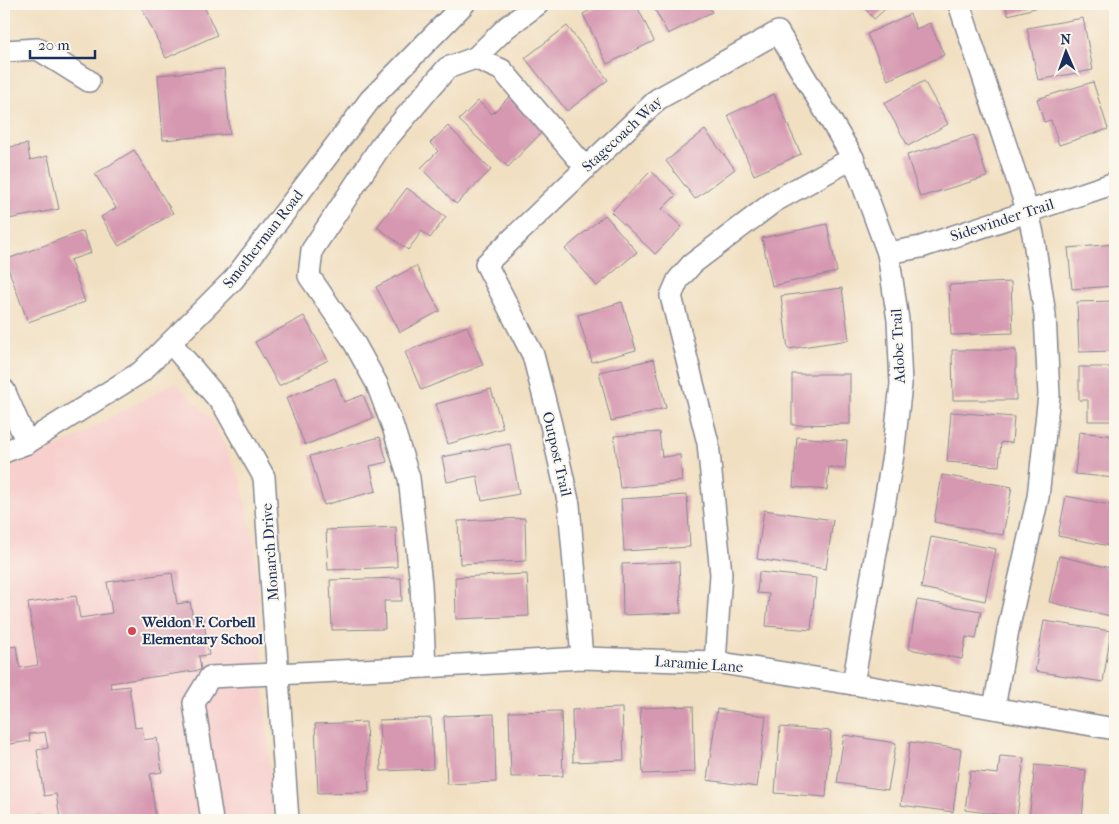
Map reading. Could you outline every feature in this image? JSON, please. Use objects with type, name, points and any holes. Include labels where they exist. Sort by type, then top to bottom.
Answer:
[{"type":"street","name":"Smotherman Road","points":[[4,452],[27,443],[141,372],[234,279],[370,100],[464,4]]},
{"type":"street","points":[[425,667],[421,584],[409,478],[377,384],[351,337],[309,276],[312,250],[380,147],[447,68],[475,58],[506,27],[538,4]]},
{"type":"street","points":[[959,4],[1034,234],[1045,315],[1049,395],[1038,497],[1008,630],[994,708]]},
{"type":"street","name":"Adobe Trail","points":[[778,32],[853,158],[888,253],[898,320],[900,384],[893,455],[853,684]]},
{"type":"street","name":"Stagecoach Way","points":[[486,264],[658,99],[778,32]]},
{"type":"street","points":[[4,51],[38,49],[89,81]]},
{"type":"street","points":[[475,58],[502,70],[586,168]]},
{"type":"street","points":[[715,662],[721,574],[708,443],[671,296],[678,280],[692,264],[714,247],[775,201],[853,158]]},
{"type":"street","name":"Sidewinder Trail","points":[[888,253],[921,247],[1115,183]]},
{"type":"street","name":"Outpost Trail","points":[[486,264],[533,355],[552,425],[569,505],[582,658]]},
{"type":"street","name":"Monarch Drive","points":[[171,342],[224,406],[264,477],[288,820]]},
{"type":"street","points":[[4,390],[27,443]]},
{"type":"street","name":"Laramie Lane","points":[[212,820],[194,703],[210,677],[582,658],[715,662],[1115,729]]},
{"type":"shaded area","name":"Weldon F. Corbell Elementary School","points":[[175,382],[212,420],[240,478],[255,548],[273,820],[4,820],[4,469],[66,443]]},
{"type":"building","points":[[140,4],[203,4],[217,35],[166,58]]},
{"type":"building","points":[[603,4],[636,4],[654,41],[607,64],[583,14]]},
{"type":"building","points":[[652,4],[708,4],[712,12],[668,34]]},
{"type":"building","points":[[861,4],[891,4],[874,19]]},
{"type":"building","points":[[1005,4],[1051,4],[1008,15]]},
{"type":"building","points":[[910,14],[916,29],[930,23],[944,55],[888,80],[867,34]]},
{"type":"building","points":[[1083,18],[1093,70],[1038,80],[1027,28]]},
{"type":"building","points":[[567,26],[608,80],[567,111],[525,58]]},
{"type":"building","points":[[224,69],[230,134],[163,140],[158,75]]},
{"type":"building","points":[[924,81],[948,124],[908,146],[884,103]]},
{"type":"building","points":[[1093,82],[1108,129],[1059,145],[1051,120],[1044,122],[1037,99]]},
{"type":"building","points":[[774,94],[801,154],[754,175],[728,115]]},
{"type":"building","points":[[509,97],[544,130],[508,167],[459,120],[478,101],[492,114]]},
{"type":"building","points":[[448,126],[491,170],[456,204],[421,168],[438,151],[430,143]]},
{"type":"building","points":[[705,130],[735,169],[695,199],[666,161]]},
{"type":"building","points":[[974,135],[987,177],[920,197],[907,155]]},
{"type":"building","points":[[27,144],[30,160],[48,156],[59,209],[4,220],[4,148]]},
{"type":"building","points":[[134,150],[173,213],[119,246],[101,217],[116,208],[95,174]]},
{"type":"building","points":[[651,171],[676,195],[662,209],[682,227],[655,254],[611,212]]},
{"type":"building","points":[[407,188],[446,217],[430,238],[422,231],[408,250],[377,227]]},
{"type":"building","points":[[605,215],[637,252],[597,286],[565,249]]},
{"type":"building","points":[[827,224],[837,272],[772,286],[762,238]]},
{"type":"building","points":[[83,231],[91,253],[70,260],[85,302],[28,322],[5,260]]},
{"type":"building","points":[[1115,244],[1115,286],[1072,289],[1068,248]]},
{"type":"building","points":[[416,266],[440,311],[400,332],[376,287]]},
{"type":"building","points":[[1011,282],[1013,333],[951,335],[949,285]]},
{"type":"building","points":[[842,288],[849,340],[788,349],[781,296]]},
{"type":"building","points":[[1115,301],[1115,351],[1079,352],[1077,302]]},
{"type":"building","points":[[622,302],[636,350],[592,362],[578,315]]},
{"type":"building","points":[[304,316],[328,360],[279,386],[255,342]]},
{"type":"building","points":[[467,326],[483,365],[421,390],[405,352]]},
{"type":"building","points":[[952,350],[1016,350],[1016,400],[953,400]]},
{"type":"building","points":[[654,359],[666,408],[611,421],[599,372]]},
{"type":"building","points":[[1079,367],[1115,367],[1115,421],[1088,421],[1088,400],[1079,400]]},
{"type":"building","points":[[792,374],[850,374],[850,424],[792,425]]},
{"type":"building","points":[[335,378],[344,402],[363,395],[373,418],[305,445],[286,398]]},
{"type":"building","points":[[491,389],[503,428],[448,444],[436,404]]},
{"type":"building","points":[[951,412],[1014,417],[1012,443],[1001,442],[999,466],[947,462]]},
{"type":"building","points":[[659,432],[662,457],[680,455],[682,481],[620,488],[614,436]]},
{"type":"building","points":[[1079,432],[1115,436],[1115,478],[1075,474]]},
{"type":"building","points":[[380,437],[387,462],[370,466],[376,491],[324,505],[310,456]]},
{"type":"building","points":[[797,437],[847,441],[845,469],[829,467],[827,490],[793,487]]},
{"type":"building","points":[[510,444],[519,494],[482,501],[477,476],[447,482],[442,457]]},
{"type":"building","points":[[942,475],[1012,487],[1003,535],[934,522]]},
{"type":"building","points":[[687,495],[690,547],[624,551],[621,499]]},
{"type":"building","points":[[1066,496],[1115,506],[1115,547],[1058,536]]},
{"type":"building","points":[[764,510],[833,520],[826,569],[757,559]]},
{"type":"building","points":[[525,518],[526,561],[460,564],[458,521]]},
{"type":"building","points":[[396,527],[397,567],[328,570],[326,530]]},
{"type":"building","points":[[931,537],[996,549],[985,601],[921,588]]},
{"type":"building","points":[[1059,556],[1115,569],[1115,617],[1049,602]]},
{"type":"building","points":[[679,562],[681,613],[623,615],[622,564]]},
{"type":"building","points":[[759,572],[816,578],[811,630],[766,626],[769,594],[757,593]]},
{"type":"building","points":[[172,573],[177,604],[190,602],[193,618],[203,616],[209,655],[199,656],[201,670],[110,683],[111,688],[129,686],[135,728],[142,727],[144,740],[157,738],[162,772],[150,774],[156,820],[51,820],[60,818],[56,794],[44,796],[37,750],[48,748],[45,732],[29,734],[30,741],[4,745],[4,648],[16,646],[20,668],[38,665],[28,603],[76,596],[80,618],[112,613],[107,582]]},
{"type":"building","points":[[527,574],[529,616],[456,619],[455,577]]},
{"type":"building","points":[[401,578],[402,601],[384,601],[385,629],[332,630],[330,580]]},
{"type":"building","points":[[917,600],[981,611],[976,639],[966,637],[962,659],[909,649]]},
{"type":"building","points":[[1044,621],[1111,631],[1103,682],[1035,671]]},
{"type":"building","points":[[693,706],[695,772],[643,774],[640,708]]},
{"type":"building","points":[[622,708],[624,760],[573,762],[572,710]]},
{"type":"building","points":[[717,709],[766,716],[757,787],[707,780]]},
{"type":"building","points":[[561,711],[563,776],[511,777],[509,712]]},
{"type":"building","points":[[494,714],[496,782],[447,784],[444,716]]},
{"type":"building","points":[[431,718],[433,769],[381,771],[379,720]]},
{"type":"building","points":[[366,722],[369,792],[318,793],[315,724]]},
{"type":"building","points":[[780,727],[831,731],[826,797],[775,793]]},
{"type":"building","points":[[844,735],[896,743],[888,790],[837,783]]},
{"type":"building","points":[[910,742],[961,749],[953,812],[901,805]]},
{"type":"building","points":[[1000,756],[1024,758],[1017,817],[965,810],[970,771],[998,774]]},
{"type":"building","points":[[1035,765],[1086,770],[1082,820],[1029,820]]},
{"type":"building","points":[[40,815],[41,820],[12,819]]},
{"type":"place","name":"Weldon F. Corbell Elementary School","points":[[132,631]]}]
